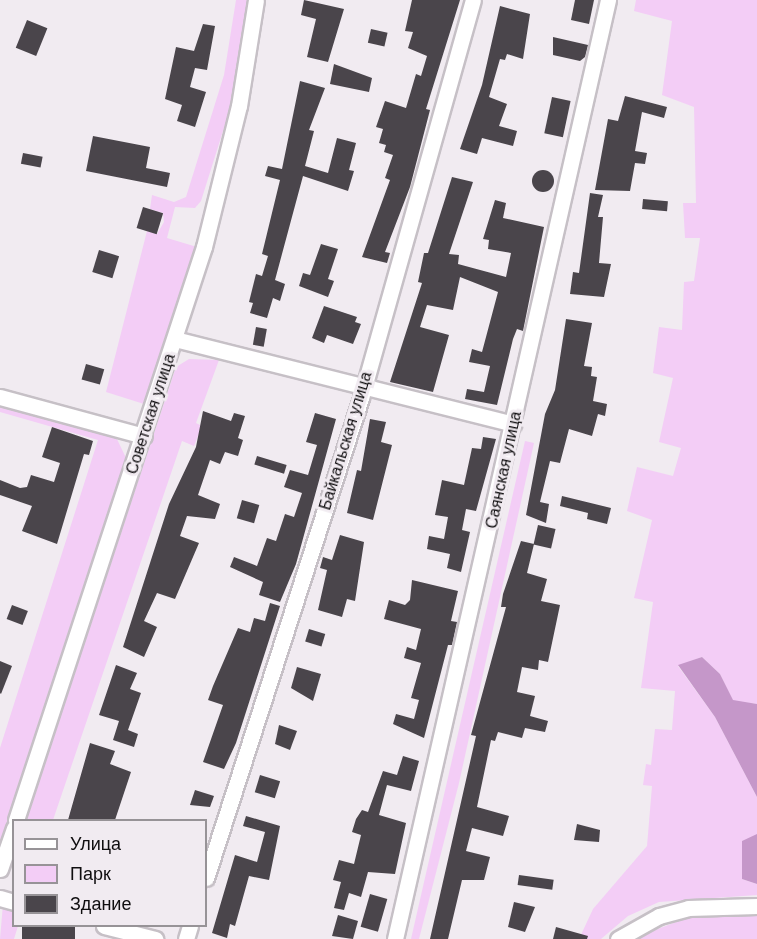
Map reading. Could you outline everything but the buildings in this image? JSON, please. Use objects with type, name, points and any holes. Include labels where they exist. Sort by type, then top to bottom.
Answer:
[{"type":"street","name":"Советская улица","points":[[16,819],[175,339],[239,106],[256,0]]},
{"type":"street","name":"Байкальская улица","points":[[207,875],[363,387],[474,0]]},
{"type":"street","name":"Саянская улица","points":[[395,939],[514,424],[608,0]]},
{"type":"street","points":[[175,339],[514,424]]},
{"type":"street","points":[[0,397],[144,436]]},
{"type":"street","points":[[0,869],[12,834]]},
{"type":"street","points":[[618,939],[659,916],[688,908],[757,906]]},
{"type":"street","points":[[108,927],[155,939]]},
{"type":"green space","points":[[236,0],[247,0],[234,96],[201,201],[195,208],[175,207],[167,238],[197,247],[144,404],[106,392],[147,231],[157,234],[164,222],[163,213],[150,209],[152,195],[174,202],[186,197],[224,75]]},
{"type":"green space","points":[[636,0],[757,0],[757,704],[733,701],[720,674],[702,657],[678,666],[715,717],[757,797],[757,837],[742,841],[742,879],[757,884],[757,895],[659,902],[628,916],[601,939],[579,939],[593,909],[647,846],[652,786],[643,785],[646,764],[651,765],[655,729],[672,730],[675,691],[641,688],[653,602],[634,598],[652,520],[627,511],[637,467],[673,476],[681,448],[659,442],[673,378],[653,373],[659,327],[682,330],[684,282],[694,281],[700,238],[685,238],[683,203],[696,203],[694,107],[662,95],[672,21],[634,11]]},
{"type":"green space","points":[[189,359],[219,360],[196,423],[202,426],[194,446],[182,441],[53,819],[26,819],[176,367]]},
{"type":"green space","points":[[0,404],[115,435],[127,460],[0,846],[0,748],[98,440],[0,412]]},
{"type":"green space","points":[[525,441],[534,443],[459,783],[419,939],[411,939]]},
{"type":"green space","points":[[3,904],[12,905],[12,927],[18,927],[14,939],[0,939]]},
{"type":"green space","points":[[757,914],[757,939],[632,939],[689,917]]},
{"type":"shaded area","points":[[702,657],[720,674],[733,700],[757,704],[757,797],[715,717],[678,665]]},
{"type":"shaded area","points":[[757,834],[757,884],[742,879],[742,841]]}]
